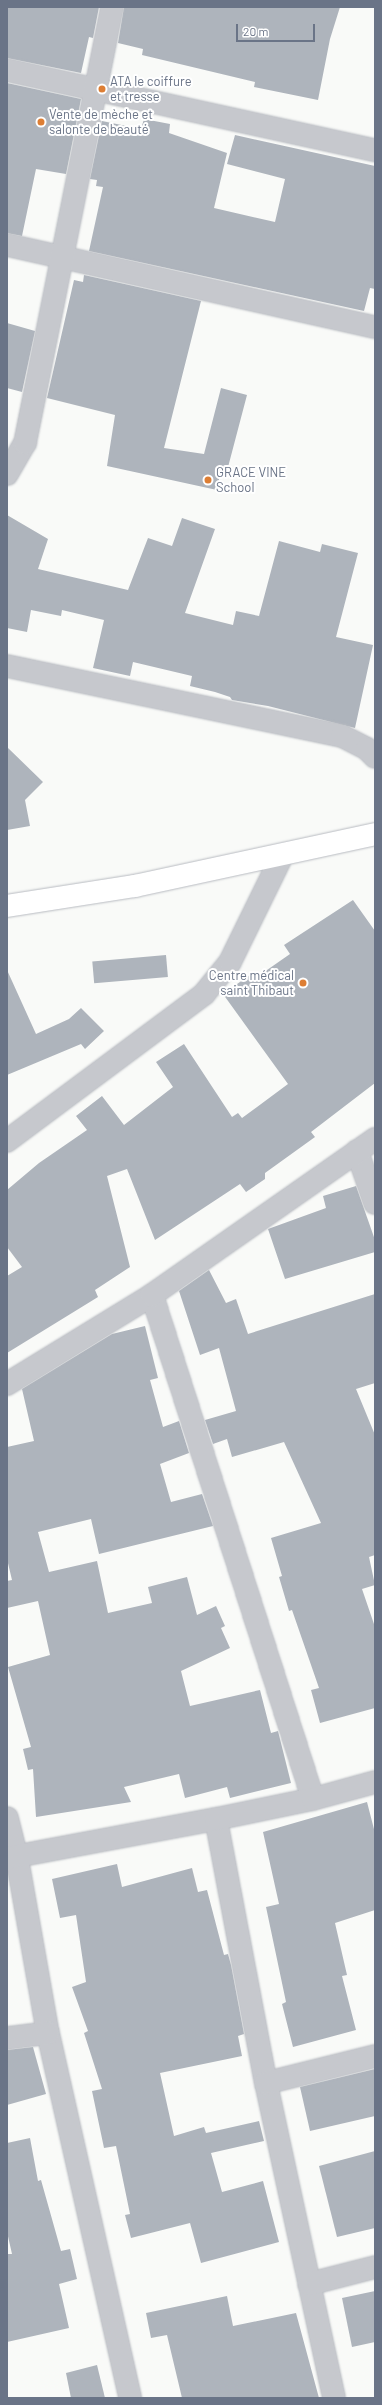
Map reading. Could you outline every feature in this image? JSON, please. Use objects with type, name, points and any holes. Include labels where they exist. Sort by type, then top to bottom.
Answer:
[{"type":"street","points":[[7,474],[63,258],[112,7]]},
{"type":"street","points":[[7,70],[95,92],[375,150]]},
{"type":"street","points":[[7,245],[375,327]]},
{"type":"street","points":[[7,666],[342,736],[367,749],[375,757]]},
{"type":"street","points":[[7,906],[135,886],[282,856],[375,834]]},
{"type":"street","points":[[7,1141],[204,994],[230,962],[282,856]]},
{"type":"street","points":[[7,1384],[152,1295],[375,1139]]},
{"type":"street","points":[[357,1151],[375,1202]]},
{"type":"street","points":[[152,1295],[313,1799]]},
{"type":"street","points":[[12,1858],[313,1799],[375,1782]]},
{"type":"street","points":[[7,1818],[12,1858],[48,2033],[130,2398]]},
{"type":"street","points":[[216,1819],[266,2083],[334,2398]]},
{"type":"street","points":[[7,2038],[48,2033]]},
{"type":"street","points":[[266,2083],[375,2056]]},
{"type":"street","points":[[309,2284],[375,2267]]},
{"type":"building","points":[[7,7],[99,7],[93,38],[89,37],[81,73],[7,58]]},
{"type":"building","points":[[124,7],[340,7],[330,39],[318,100],[254,87],[255,82],[142,55],[143,49],[118,43]]},
{"type":"building","points":[[7,83],[81,99],[66,174],[36,169],[22,236],[7,233]]},
{"type":"building","points":[[144,119],[170,124],[169,133],[227,153],[214,208],[275,222],[285,179],[227,164],[235,135],[375,166],[375,289],[370,288],[364,311],[89,251],[103,187],[96,186],[97,180],[90,179],[102,121],[141,129]]},
{"type":"building","points":[[84,275],[201,301],[164,448],[204,454],[221,388],[247,395],[227,471],[221,469],[217,490],[107,466],[115,415],[47,398],[74,280],[83,282]]},
{"type":"building","points":[[7,323],[35,331],[22,392],[7,388]]},
{"type":"building","points":[[7,515],[48,539],[38,569],[128,590],[148,538],[172,546],[182,518],[215,529],[185,613],[233,625],[236,611],[259,616],[279,541],[320,552],[322,544],[358,553],[336,637],[373,645],[355,728],[268,706],[232,700],[230,697],[215,692],[190,686],[192,676],[133,662],[130,676],[93,668],[104,620],[62,610],[61,616],[31,610],[27,632],[7,628]]},
{"type":"building","points":[[7,747],[43,782],[25,800],[30,826],[7,830]]},
{"type":"building","points":[[353,900],[375,931],[375,1083],[311,1132],[315,1137],[265,1173],[265,1179],[246,1192],[240,1184],[155,1240],[127,1169],[107,1176],[130,1267],[95,1290],[98,1297],[7,1353],[7,1276],[22,1267],[7,1247],[7,1190],[39,1163],[87,1130],[76,1116],[102,1096],[124,1125],[173,1087],[156,1062],[184,1044],[232,1117],[238,1113],[242,1118],[288,1084],[223,994],[254,972],[257,977],[290,954],[284,945]]},
{"type":"building","points":[[166,955],[168,977],[94,983],[92,961]]},
{"type":"building","points":[[7,970],[36,1034],[69,1019],[81,1008],[104,1031],[85,1049],[81,1044],[7,1075]]},
{"type":"building","points":[[356,1186],[375,1240],[375,1252],[285,1279],[268,1229],[326,1208],[323,1196]]},
{"type":"building","points":[[209,1270],[226,1303],[236,1299],[248,1334],[375,1294],[375,1383],[356,1389],[375,1435],[375,1555],[369,1557],[375,1585],[362,1589],[375,1627],[375,1708],[320,1723],[311,1690],[319,1688],[292,1610],[289,1611],[279,1577],[282,1576],[271,1538],[321,1523],[284,1442],[232,1457],[227,1439],[213,1444],[205,1420],[236,1411],[219,1348],[200,1355],[179,1291]]},
{"type":"building","points":[[145,1326],[158,1378],[150,1380],[163,1427],[179,1421],[189,1453],[160,1464],[171,1502],[202,1494],[213,1526],[99,1554],[91,1519],[38,1532],[49,1572],[97,1561],[108,1613],[152,1603],[148,1587],[187,1577],[197,1615],[216,1606],[225,1626],[221,1628],[230,1648],[181,1671],[190,1706],[260,1690],[271,1733],[278,1731],[291,1783],[230,1798],[227,1787],[185,1798],[179,1774],[124,1787],[131,1802],[36,1817],[33,1769],[28,1770],[23,1749],[31,1747],[8,1667],[50,1655],[38,1601],[7,1608],[7,1581],[12,1580],[7,1559],[7,1447],[34,1441],[22,1389],[112,1334]]},
{"type":"building","points":[[367,1802],[375,1833],[375,1910],[335,1923],[347,1975],[342,1976],[356,2030],[293,2047],[282,2004],[286,2002],[266,1907],[279,1904],[263,1832]]},
{"type":"building","points":[[117,1864],[122,1887],[192,1868],[198,1892],[207,1890],[224,1955],[228,1954],[231,1965],[244,2034],[238,2036],[242,2056],[160,2073],[174,2136],[204,2127],[206,2133],[259,2121],[264,2141],[211,2153],[222,2192],[263,2181],[279,2242],[201,2263],[190,2223],[131,2238],[125,2215],[130,2214],[116,2146],[104,2148],[92,2091],[102,2089],[84,2033],[88,2031],[72,1987],[86,1982],[76,1915],[60,1918],[52,1879]]},
{"type":"building","points":[[33,2047],[46,2094],[7,2105],[7,2050]]},
{"type":"building","points":[[375,2069],[375,2116],[310,2131],[300,2087]]},
{"type":"building","points":[[30,2138],[38,2181],[41,2180],[61,2251],[70,2249],[77,2279],[59,2284],[69,2328],[7,2342],[7,2254],[12,2254],[7,2232],[7,2143]]},
{"type":"building","points":[[375,2151],[375,2228],[337,2237],[319,2166]]},
{"type":"building","points":[[375,2291],[375,2342],[352,2347],[342,2298]]},
{"type":"building","points":[[227,2296],[233,2326],[296,2313],[319,2398],[182,2398],[167,2335],[151,2338],[146,2313]]},
{"type":"building","points":[[97,2365],[105,2398],[71,2398],[66,2373]]},
{"type":"place","name":"ATA le coiffure et tresse","points":[[102,89]]},
{"type":"place","name":"Vente de mèche et salonte de beauté","points":[[41,122]]},
{"type":"place","name":"GRACE VINE School","points":[[208,480]]},
{"type":"place","name":"Centre médical saint Thibaut","points":[[303,983]]}]
